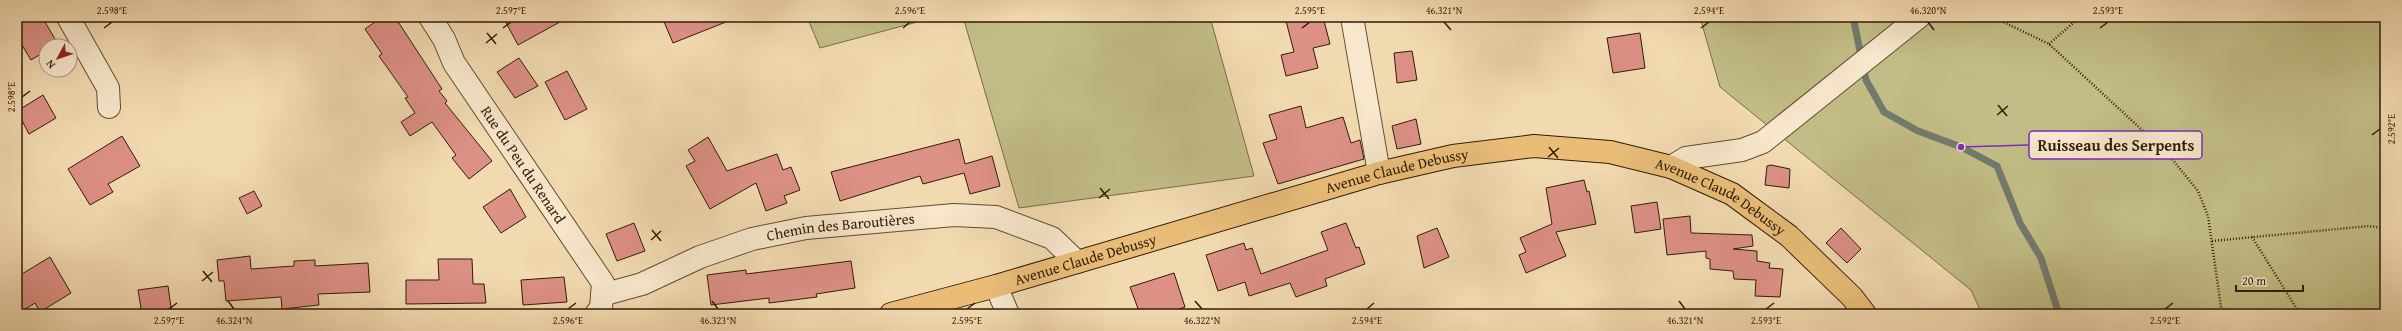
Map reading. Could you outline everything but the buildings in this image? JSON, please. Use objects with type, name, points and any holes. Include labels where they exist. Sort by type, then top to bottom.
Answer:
[{"type":"main road","name":"Avenue Claude Debussy","points":[[891,314],[996,286],[1379,173],[1453,156],[1534,146],[1610,152],[1671,167],[1732,194],[1789,236],[1852,297],[1865,314]]},
{"type":"street","points":[[68,17],[108,88],[109,107]]},
{"type":"street","name":"Rue du Peu du Renard","points":[[430,17],[444,39],[454,63],[603,283],[599,305]]},
{"type":"street","points":[[1352,17],[1379,173]]},
{"type":"street","points":[[1671,167],[1686,158],[1742,150],[1763,142],[1920,17]]},
{"type":"street","name":"Chemin des Baroutières","points":[[599,305],[700,257],[752,239],[806,228],[954,214],[996,217],[1052,238],[1077,262]]},
{"type":"street","points":[[996,286],[1008,314]]},
{"type":"path","points":[[1993,17],[2049,44],[2168,154],[2198,191],[2208,216],[2222,314]]},
{"type":"path","points":[[2049,44],[2080,17]]},
{"type":"path","points":[[2212,241],[2369,226],[2385,228]]},
{"type":"path","points":[[2252,237],[2300,314]]},
{"type":"shaded area","points":[[807,17],[936,17],[820,48]]},
{"type":"shaded area","points":[[963,17],[1210,17],[1254,176],[1019,208]]},
{"type":"shaded area","points":[[1700,17],[2385,17],[2385,314],[1982,314],[1971,290],[1720,87]]},
{"type":"waterway","points":[[1853,17],[1866,80],[1884,112],[1918,131],[1961,147],[1997,166],[2020,223],[2041,258],[2059,314]]},
{"type":"place","name":"Ruisseau des Serpents","points":[[1961,147]]}]
